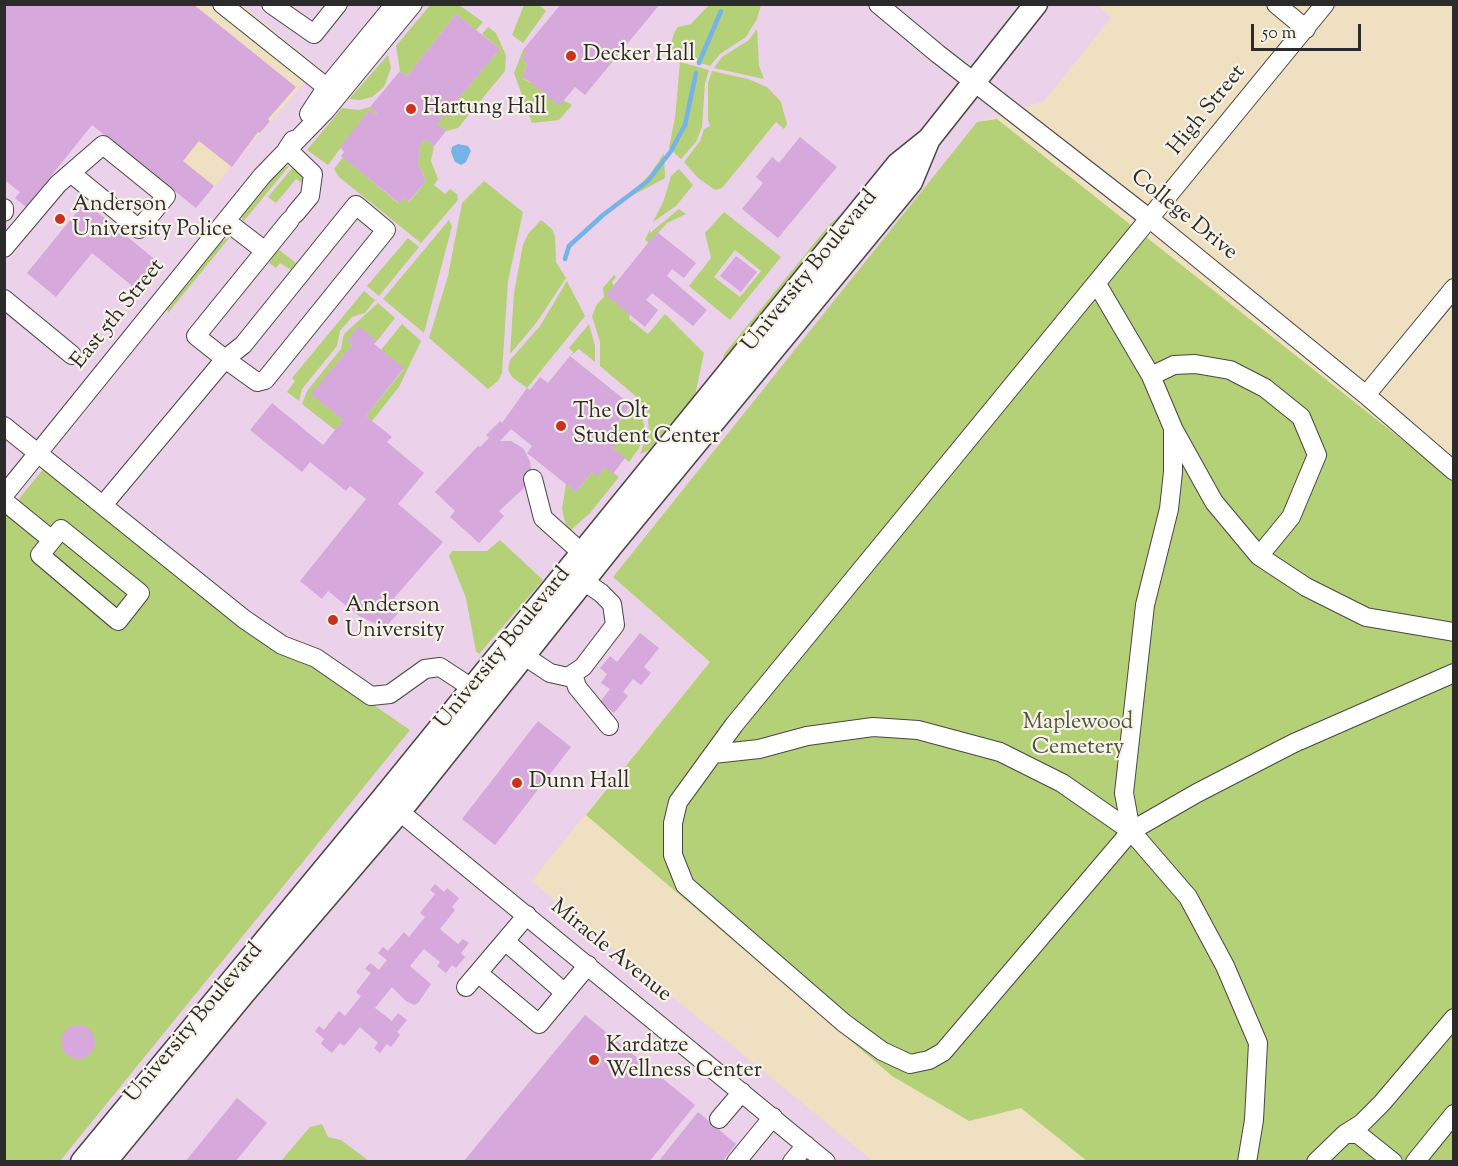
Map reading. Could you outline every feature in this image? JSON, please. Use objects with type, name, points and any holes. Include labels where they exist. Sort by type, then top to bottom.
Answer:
[{"type":"main road","name":"University Boulevard","points":[[105,1161],[391,805],[472,688],[578,568],[870,215],[911,182],[929,139],[1036,4]]},
{"type":"main road","name":"University Boulevard","points":[[82,1161],[523,655],[578,568]]},
{"type":"street","points":[[222,4],[325,87],[326,110]]},
{"type":"street","points":[[251,28],[270,4],[314,34],[338,4]]},
{"type":"street","name":"College Drive","points":[[878,4],[1150,219],[1366,395],[1454,471]]},
{"type":"street","points":[[1276,4],[1306,29]]},
{"type":"street","name":"High Street","points":[[1325,4],[713,754],[678,802],[673,823],[673,855],[685,885],[844,1023],[882,1052],[910,1064],[929,1060],[943,1052],[1131,831],[1197,793],[1294,743],[1454,673]]},
{"type":"street","points":[[103,506],[225,359],[243,345],[356,205],[386,230],[265,380],[257,382],[225,359],[196,336],[310,196],[313,174],[287,149],[325,87],[407,5]]},
{"type":"street","name":"East 5th Street","points":[[4,495],[262,176],[326,110],[407,5]]},
{"type":"street","points":[[4,248],[58,184],[103,145],[166,196],[139,229],[72,174]]},
{"type":"street","points":[[226,221],[264,251]]},
{"type":"street","points":[[1097,284],[1152,376],[1173,428],[1214,502],[1259,556],[1306,587],[1366,617],[1454,632]]},
{"type":"street","points":[[1366,395],[1454,288]]},
{"type":"street","points":[[4,299],[72,355]]},
{"type":"street","points":[[1152,376],[1174,365],[1195,364],[1230,370],[1265,388],[1301,417],[1317,455],[1291,517],[1259,556]]},
{"type":"street","points":[[4,426],[244,619],[282,645],[316,658],[371,696],[390,694],[425,669],[440,667],[472,688]]},
{"type":"street","points":[[1131,831],[1124,793],[1145,605],[1169,509],[1173,472],[1173,428]]},
{"type":"street","points":[[523,655],[550,673],[568,677],[594,655],[615,625],[612,604],[578,568],[543,518],[533,479]]},
{"type":"street","points":[[4,501],[52,540]]},
{"type":"street","points":[[61,529],[140,593],[118,621],[40,555],[52,540],[61,529]]},
{"type":"street","points":[[573,674],[577,687],[609,726]]},
{"type":"street","points":[[713,754],[759,749],[807,736],[873,727],[918,730],[1000,752],[1062,783],[1131,831],[1188,897],[1225,966],[1258,1043],[1254,1120],[1247,1161]]},
{"type":"street","name":"Miracle Avenue","points":[[391,805],[826,1161]]},
{"type":"street","points":[[527,915],[472,980],[539,1024],[588,965]]},
{"type":"street","points":[[505,941],[565,993]]},
{"type":"street","points":[[1316,1161],[1345,1134],[1361,1124],[1382,1103],[1454,1018]]},
{"type":"street","points":[[718,1119],[742,1092]]},
{"type":"street","points":[[1415,1161],[1454,1114]]},
{"type":"street","points":[[736,1161],[772,1117]]},
{"type":"street","points":[[1345,1134],[1358,1134],[1393,1161]]},
{"type":"street","points":[[792,1161],[806,1145]]},
{"type":"shaded area","name":"Anderson University","points":[[1096,4],[1111,18],[1044,101],[977,123],[613,577],[710,662],[531,881],[873,1161],[5,1161],[4,180],[29,200],[93,122],[196,207],[318,67],[242,5]]},
{"type":"green space","points":[[430,5],[459,5],[483,22],[476,30],[456,14],[407,76],[400,71],[396,46]]},
{"type":"green space","points":[[524,5],[539,5],[546,11],[523,43],[512,35]]},
{"type":"green space","points":[[709,5],[761,5],[757,19],[746,37],[720,54],[710,66],[673,55],[669,51],[678,27],[691,24]]},
{"type":"green space","points":[[488,27],[496,33],[506,55],[505,71],[458,128],[446,131],[437,124],[500,49],[482,34]]},
{"type":"green space","points":[[757,29],[759,66],[764,79],[714,68],[722,57],[749,40]]},
{"type":"green space","points":[[523,50],[526,53],[522,59],[527,64],[522,78],[572,105],[559,120],[532,123],[514,73]]},
{"type":"green space","points":[[388,55],[391,68],[384,87],[372,97],[360,100],[349,99]]},
{"type":"green space","points":[[680,62],[709,70],[705,83],[702,127],[696,142],[681,159],[669,148],[675,118]]},
{"type":"green space","points":[[712,71],[748,79],[767,87],[781,102],[787,124],[784,129],[776,122],[722,188],[715,190],[698,178],[684,162],[700,141],[704,129],[710,126],[708,83]]},
{"type":"green space","points":[[370,107],[377,113],[375,115],[369,110],[328,165],[307,150],[342,108],[359,110]]},
{"type":"green space","name":"Maplewood Cemetery","points":[[997,119],[1453,480],[1453,1161],[1087,1161],[1021,1108],[969,1121],[892,1076],[586,815],[710,662],[613,577],[977,122]]},
{"type":"green space","points":[[425,139],[434,146],[431,161],[438,179],[434,185],[445,194],[450,189],[457,194],[458,200],[421,243],[339,177],[334,169],[343,157],[398,203],[403,198],[409,202],[426,181],[418,164],[420,146]]},
{"type":"green space","points":[[664,153],[665,178],[626,199],[651,173]]},
{"type":"green space","points":[[290,165],[243,222],[242,216],[254,200],[281,169]]},
{"type":"green space","points":[[294,166],[305,175],[304,184],[296,179],[276,203],[268,197]]},
{"type":"green space","points":[[679,169],[693,185],[676,206],[653,222],[664,200],[671,176]]},
{"type":"green space","points":[[484,181],[523,212],[508,281],[502,373],[498,381],[488,389],[429,338],[448,276],[462,203]]},
{"type":"green space","points":[[679,209],[686,214],[667,223],[649,243],[645,240],[650,229],[650,233]]},
{"type":"green space","points":[[724,212],[781,257],[730,320],[689,286],[711,258],[705,233]],"holes":[[[735,250],[761,271],[740,297],[714,277]]]},
{"type":"green space","points":[[847,214],[721,367],[724,354],[830,224],[839,216]]},
{"type":"green space","points":[[449,220],[452,226],[424,333],[383,299]]},
{"type":"green space","points":[[541,220],[552,229],[555,237],[556,262],[566,278],[537,322],[510,354],[514,293],[523,245],[528,234]]},
{"type":"green space","points":[[230,237],[168,313],[167,306],[220,242]]},
{"type":"green space","points":[[408,238],[419,247],[379,296],[367,286]]},
{"type":"green space","points":[[278,249],[296,263],[291,270],[280,263],[276,268],[269,263]]},
{"type":"green space","points":[[614,275],[616,277],[612,282],[630,315],[629,319],[648,334],[665,314],[704,353],[695,396],[649,450],[640,454],[649,431],[648,420],[636,402],[638,398],[600,366],[600,342],[592,316],[597,304],[604,297],[603,288]]},
{"type":"green space","points":[[567,281],[585,316],[527,388],[512,377],[508,370],[510,360],[540,326]]},
{"type":"green space","points":[[364,291],[375,300],[365,313],[352,317],[340,331],[337,346],[302,389],[299,401],[287,392],[295,381],[292,378]]},
{"type":"green space","points":[[378,303],[395,318],[377,341],[359,327],[348,341],[352,345],[312,394],[343,420],[335,430],[302,404],[307,391],[341,349],[344,334]]},
{"type":"green space","points":[[402,324],[421,341],[399,387],[372,421],[366,416],[404,369],[381,350]]},
{"type":"green space","points":[[589,324],[595,346],[595,362],[579,349],[570,356],[573,352],[569,348]]},
{"type":"green space","points":[[634,404],[642,416],[645,430],[639,448],[629,462],[613,448],[620,439],[611,431]]},
{"type":"green space","points":[[49,462],[218,598],[410,730],[60,1161],[5,1162],[5,516]]},
{"type":"green space","points":[[605,467],[619,477],[590,513],[570,531],[566,526],[562,509],[566,484],[576,492],[592,472],[598,476]]},
{"type":"green space","points":[[500,540],[543,580],[479,654],[476,651],[466,598],[449,556],[452,551],[487,551]]},
{"type":"green space","points":[[322,1124],[328,1137],[341,1140],[369,1161],[281,1161],[310,1127]]},
{"type":"water","points":[[458,144],[468,146],[471,151],[466,162],[461,165],[455,162],[451,152],[452,147]]},
{"type":"building","points":[[4,4],[193,4],[296,87],[268,119],[270,121],[260,133],[258,132],[232,167],[199,141],[183,161],[214,186],[196,208],[92,125],[26,207],[15,198],[20,192],[4,180]]},
{"type":"building","name":"Decker Hall","points":[[561,4],[660,4],[585,95],[575,87],[559,106],[529,81],[522,78],[527,64],[522,59],[526,53],[523,50]]},
{"type":"building","name":"Hartung Hall","points":[[456,14],[500,49],[437,124],[446,131],[434,146],[425,139],[420,146],[418,164],[426,181],[408,202],[403,198],[399,203],[341,156],[344,152],[340,147],[369,110],[375,115],[377,113],[370,107],[400,71],[407,76]]},
{"type":"building","points":[[800,137],[837,167],[778,238],[742,209],[763,183],[756,177],[772,157],[779,163]]},
{"type":"building","points":[[85,202],[158,262],[136,289],[92,253],[56,297],[27,273]]},
{"type":"building","points":[[657,232],[696,263],[684,278],[672,269],[667,276],[707,310],[693,326],[652,293],[646,300],[658,310],[645,327],[606,295]]},
{"type":"building","points":[[736,256],[757,272],[741,292],[720,276]]},
{"type":"building","points":[[359,326],[377,341],[374,344],[404,368],[366,416],[392,437],[387,442],[424,473],[398,504],[443,542],[394,598],[404,606],[385,628],[359,616],[328,591],[322,599],[300,581],[366,499],[350,486],[346,491],[310,462],[302,472],[250,430],[272,403],[323,445],[343,420],[311,394],[352,345],[347,341]]},
{"type":"building","name":"The Olt Student Center","points":[[570,356],[631,405],[611,431],[620,439],[613,448],[625,458],[613,474],[605,467],[598,477],[592,472],[576,492],[527,453],[532,446],[511,429],[500,441],[511,441],[523,448],[530,461],[532,476],[523,489],[499,511],[504,516],[479,543],[450,517],[455,511],[435,492],[478,446],[480,447],[489,438],[486,435],[500,421],[502,423],[527,388],[530,390],[540,377],[548,383]]},
{"type":"building","points":[[640,633],[659,648],[644,667],[651,673],[641,685],[633,679],[623,692],[628,696],[614,713],[600,702],[610,689],[601,683],[607,674],[600,668],[610,656],[617,662]]},
{"type":"building","name":"Dunn Hall","points":[[538,721],[571,747],[495,845],[462,819]]},
{"type":"building","points":[[435,884],[444,892],[447,888],[459,898],[452,907],[455,910],[440,929],[458,944],[463,939],[469,943],[461,953],[465,957],[456,968],[452,965],[446,973],[437,966],[440,962],[424,949],[410,966],[431,984],[418,1003],[414,1005],[406,1001],[392,987],[375,1008],[392,1021],[398,1013],[407,1020],[397,1032],[400,1035],[391,1047],[387,1044],[380,1053],[374,1048],[378,1043],[360,1027],[344,1046],[340,1043],[332,1053],[321,1044],[324,1039],[315,1031],[319,1026],[324,1030],[339,1011],[345,1016],[361,996],[356,992],[371,973],[365,969],[370,963],[379,970],[387,960],[378,953],[383,947],[388,951],[404,932],[409,937],[425,917],[420,913],[435,894],[430,890]]},
{"type":"building","name":"Kardatze Wellness Center","points":[[585,1015],[695,1105],[649,1162],[463,1162]]},
{"type":"building","points":[[78,1025],[90,1030],[95,1042],[90,1054],[78,1059],[66,1054],[61,1042],[66,1030]]},
{"type":"building","points":[[237,1098],[267,1123],[235,1162],[185,1162]]},
{"type":"building","points":[[698,1112],[736,1144],[722,1162],[658,1162]]},
{"type":"waterway","points":[[699,63],[721,11]]},
{"type":"waterway","points":[[565,259],[569,246],[603,215],[648,181],[671,151],[685,125],[696,73]]},
{"type":"place","name":"Decker Hall","points":[[571,56]]},
{"type":"place","name":"Hartung Hall","points":[[411,109]]},
{"type":"place","name":"Anderson University Police","points":[[60,219]]},
{"type":"place","name":"The Olt Student Center","points":[[561,426]]},
{"type":"place","name":"Anderson University","points":[[333,620]]},
{"type":"place","name":"Dunn Hall","points":[[517,783]]},
{"type":"place","name":"Kardatze Wellness Center","points":[[594,1060]]}]
